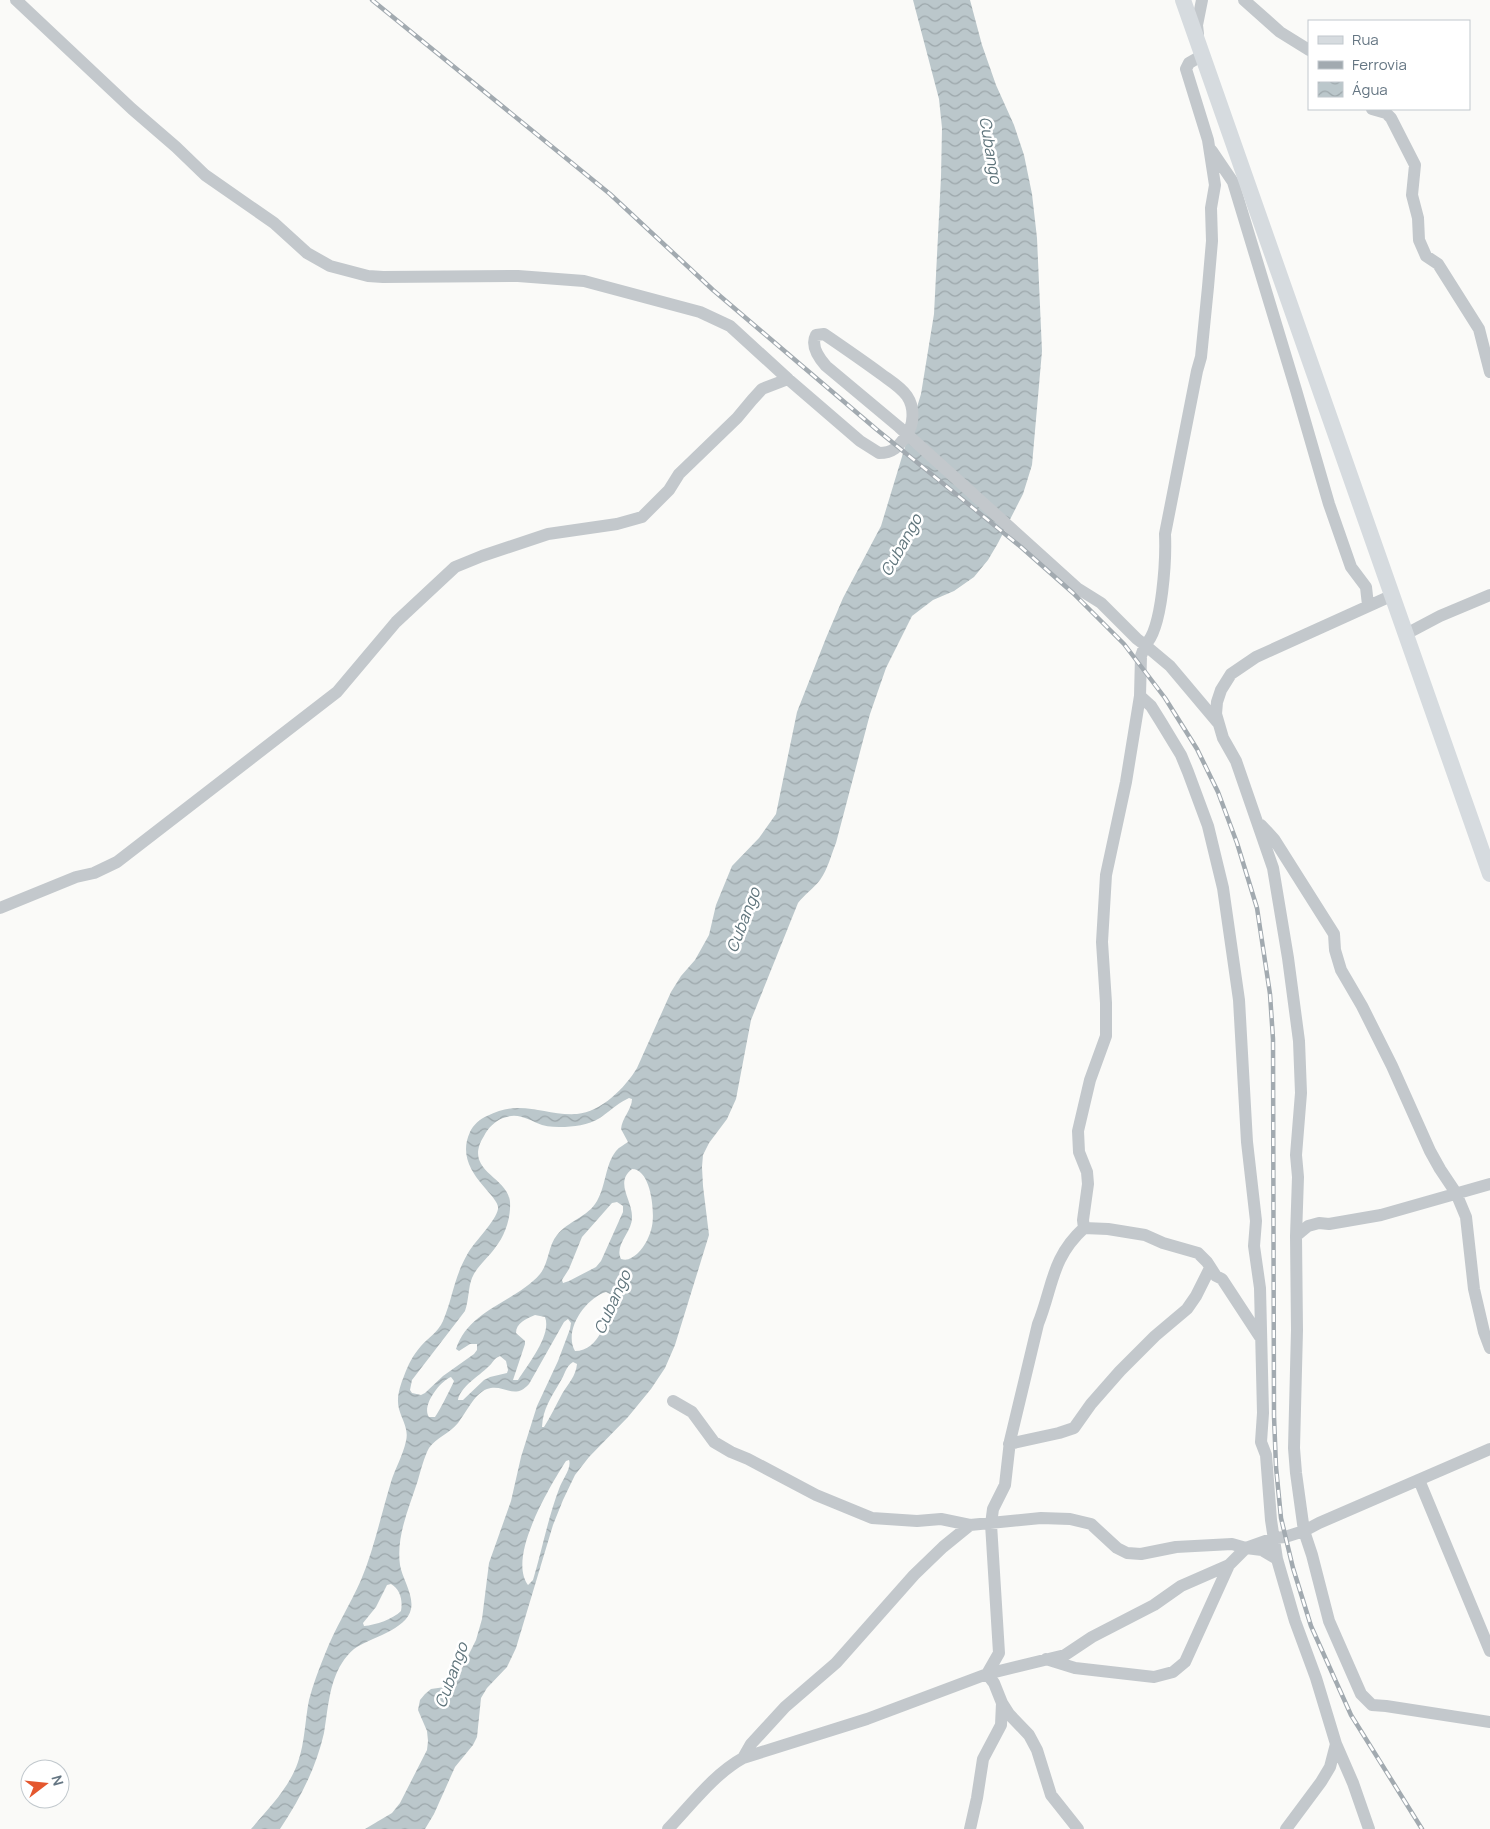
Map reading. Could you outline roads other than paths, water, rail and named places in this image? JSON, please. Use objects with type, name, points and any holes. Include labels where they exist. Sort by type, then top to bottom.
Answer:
[{"type":"main road","points":[[1184,0],[1490,874]]},
{"type":"street","points":[[16,0],[205,175],[274,223],[307,254],[330,266],[383,278],[518,276],[584,281],[700,312],[723,322],[738,333],[788,379],[873,450],[883,453],[895,450],[899,446],[909,432],[912,421],[912,411],[907,396],[894,384],[824,334],[818,334],[813,340],[819,357],[826,366],[899,428],[1015,531],[1077,588],[1101,603],[1137,639],[1170,666],[1218,723]]},
{"type":"street","points":[[1084,1228],[1083,1220],[1088,1184],[1087,1172],[1079,1152],[1078,1131],[1090,1080],[1106,1036],[1102,942],[1106,875],[1126,782],[1140,696],[1142,656],[1145,644],[1153,635],[1158,618],[1166,554],[1165,534],[1201,357],[1212,242],[1211,208],[1215,185],[1210,147],[1186,73],[1188,63],[1201,50],[1197,25],[1202,0]]},
{"type":"street","points":[[1244,0],[1280,32],[1308,49]]},
{"type":"street","points":[[1376,110],[1386,113],[1391,118],[1416,165],[1412,195],[1418,218],[1419,240],[1426,256],[1438,264],[1479,328],[1490,372]]},
{"type":"street","points":[[1210,147],[1233,182],[1329,504],[1350,567],[1366,586],[1368,605]]},
{"type":"street","points":[[0,908],[76,877],[94,873],[117,862],[337,692],[396,622],[455,567],[548,534],[623,523],[646,515],[669,490],[679,474],[737,418],[762,390],[788,379]]},
{"type":"street","points":[[1392,595],[1256,656],[1231,674],[1216,702],[1216,714],[1223,738],[1236,761],[1273,868],[1299,1041],[1301,1093],[1296,1155],[1298,1177],[1296,1236],[1297,1330],[1294,1448],[1304,1531],[1329,1621],[1361,1694],[1372,1706],[1386,1706],[1490,1722]]},
{"type":"street","points":[[1406,634],[1440,616],[1490,595]]},
{"type":"street","points":[[1140,696],[1151,706],[1181,755],[1208,826],[1223,888],[1239,1000],[1247,1142],[1256,1221],[1254,1246],[1260,1288],[1263,1412],[1261,1442],[1266,1455],[1271,1520],[1277,1559],[1295,1621],[1316,1678],[1336,1744],[1353,1783],[1369,1829]]},
{"type":"street","points":[[1258,822],[1274,839],[1334,934],[1335,950],[1342,970],[1392,1066],[1430,1151],[1456,1193],[1466,1217],[1474,1289],[1484,1332],[1490,1348]]},
{"type":"street","points":[[1296,1236],[1308,1226],[1319,1223],[1329,1224],[1381,1215],[1490,1184]]},
{"type":"street","points":[[987,1674],[999,1653],[991,1524],[993,1509],[1005,1485],[1009,1444],[1051,1278],[1068,1244],[1084,1228],[1108,1229],[1145,1235],[1163,1243],[1198,1253],[1216,1276],[1222,1279],[1261,1338]]},
{"type":"street","points":[[1009,1444],[1074,1428],[1091,1404],[1120,1371],[1155,1336],[1187,1309],[1210,1268]]},
{"type":"street","points":[[673,1401],[692,1412],[716,1443],[829,1501],[879,1519],[917,1521],[941,1519],[970,1526],[1041,1518],[1070,1519],[1091,1524],[1117,1548],[1126,1553],[1135,1554],[1176,1547],[1232,1544],[1262,1550],[1277,1559]]},
{"type":"street","points":[[1046,1660],[1075,1668],[1096,1669],[1154,1678],[1173,1672],[1184,1662],[1229,1565],[1246,1548],[1274,1538],[1286,1537],[1304,1531],[1319,1522],[1490,1449]]},
{"type":"street","points":[[1419,1480],[1490,1652]]},
{"type":"street","points":[[743,1758],[751,1744],[785,1707],[836,1663],[914,1575],[943,1547],[970,1526]]},
{"type":"street","points":[[668,1829],[708,1786],[733,1764],[743,1758],[867,1719],[987,1674],[1065,1655],[1092,1636],[1154,1605],[1181,1586],[1229,1565]]},
{"type":"street","points":[[987,1674],[994,1683],[1009,1714],[1029,1735],[1037,1750],[1051,1795],[1078,1829]]},
{"type":"street","points":[[970,1829],[983,1759],[1001,1725],[1002,1702]]},
{"type":"street","points":[[1286,1829],[1330,1767],[1336,1744]]},
{"type":"water","name":"Cubango","points":[[913,0],[970,0],[982,45],[1024,155],[1032,194],[1037,238],[1042,351],[1032,465],[1023,494],[988,560],[974,577],[954,591],[933,600],[912,616],[886,668],[870,714],[836,843],[829,862],[820,880],[798,903],[751,1020],[736,1099],[727,1119],[709,1143],[703,1155],[703,1186],[709,1235],[675,1345],[665,1368],[651,1389],[575,1475],[553,1525],[516,1648],[507,1667],[487,1688],[481,1698],[477,1737],[473,1745],[455,1767],[434,1814],[425,1829],[365,1829],[392,1813],[400,1803],[427,1750],[427,1731],[418,1710],[420,1700],[431,1689],[445,1687],[456,1680],[476,1640],[482,1619],[489,1563],[511,1501],[521,1457],[537,1406],[558,1361],[570,1329],[571,1323],[568,1319],[564,1322],[529,1384],[524,1389],[514,1391],[493,1388],[482,1391],[474,1399],[455,1427],[435,1441],[429,1448],[407,1512],[400,1543],[400,1565],[411,1598],[411,1609],[408,1616],[403,1623],[354,1649],[344,1659],[334,1679],[317,1759],[301,1795],[280,1829],[251,1829],[278,1797],[298,1762],[304,1739],[309,1700],[316,1677],[333,1635],[361,1580],[370,1556],[391,1482],[407,1437],[398,1401],[400,1388],[406,1372],[418,1349],[441,1325],[463,1262],[498,1209],[497,1203],[478,1180],[467,1159],[466,1146],[471,1129],[484,1117],[511,1108],[565,1114],[586,1112],[603,1104],[619,1091],[637,1068],[671,992],[681,976],[695,960],[709,935],[716,905],[732,866],[759,838],[776,814],[797,712],[843,598],[881,526],[921,394],[934,314],[941,177],[942,128],[939,99]],"holes":[[[629,1098],[632,1099],[621,1129],[628,1142],[617,1150],[612,1157],[597,1201],[588,1211],[557,1235],[543,1270],[530,1284],[482,1315],[462,1335],[456,1349],[459,1351],[470,1344],[477,1344],[477,1350],[474,1354],[443,1376],[425,1393],[421,1395],[412,1393],[410,1390],[412,1380],[465,1311],[472,1278],[499,1243],[507,1226],[510,1208],[507,1193],[482,1165],[478,1157],[479,1148],[488,1130],[500,1119],[509,1116],[523,1117],[547,1126],[565,1127],[581,1125],[600,1118]],[[632,1169],[644,1176],[650,1192],[653,1211],[652,1226],[647,1241],[638,1253],[626,1260],[621,1259],[619,1254],[621,1244],[632,1218],[632,1211],[624,1186],[627,1174]],[[617,1202],[623,1206],[623,1212],[601,1261],[596,1267],[563,1283],[562,1280],[569,1269],[582,1237],[612,1203]],[[606,1292],[612,1295],[605,1324],[596,1340],[584,1350],[575,1351],[572,1343],[572,1334],[578,1316],[598,1295]],[[535,1315],[545,1317],[545,1332],[538,1349],[518,1380],[513,1380],[525,1344],[525,1341],[516,1333],[516,1330],[525,1320]],[[500,1356],[506,1361],[507,1373],[484,1380],[463,1400],[458,1400],[459,1395],[466,1386]],[[573,1362],[577,1364],[573,1376],[544,1427],[542,1427],[548,1403],[568,1366]],[[451,1377],[454,1381],[435,1417],[429,1417],[427,1412],[430,1401],[442,1383]],[[569,1460],[569,1467],[555,1500],[533,1580],[528,1585],[523,1573],[523,1557],[533,1522],[550,1487],[566,1461]],[[391,1584],[394,1586],[400,1595],[401,1611],[394,1617],[379,1623],[364,1626],[363,1623],[376,1607],[387,1585]]]},
{"type":"railway","points":[[372,0],[610,194],[713,290],[876,429],[1021,547],[1073,593],[1124,644],[1165,698],[1197,749],[1218,792],[1237,843],[1257,908],[1270,994],[1273,1039],[1274,1416],[1281,1518],[1293,1568],[1311,1626],[1351,1715],[1422,1829]]}]
